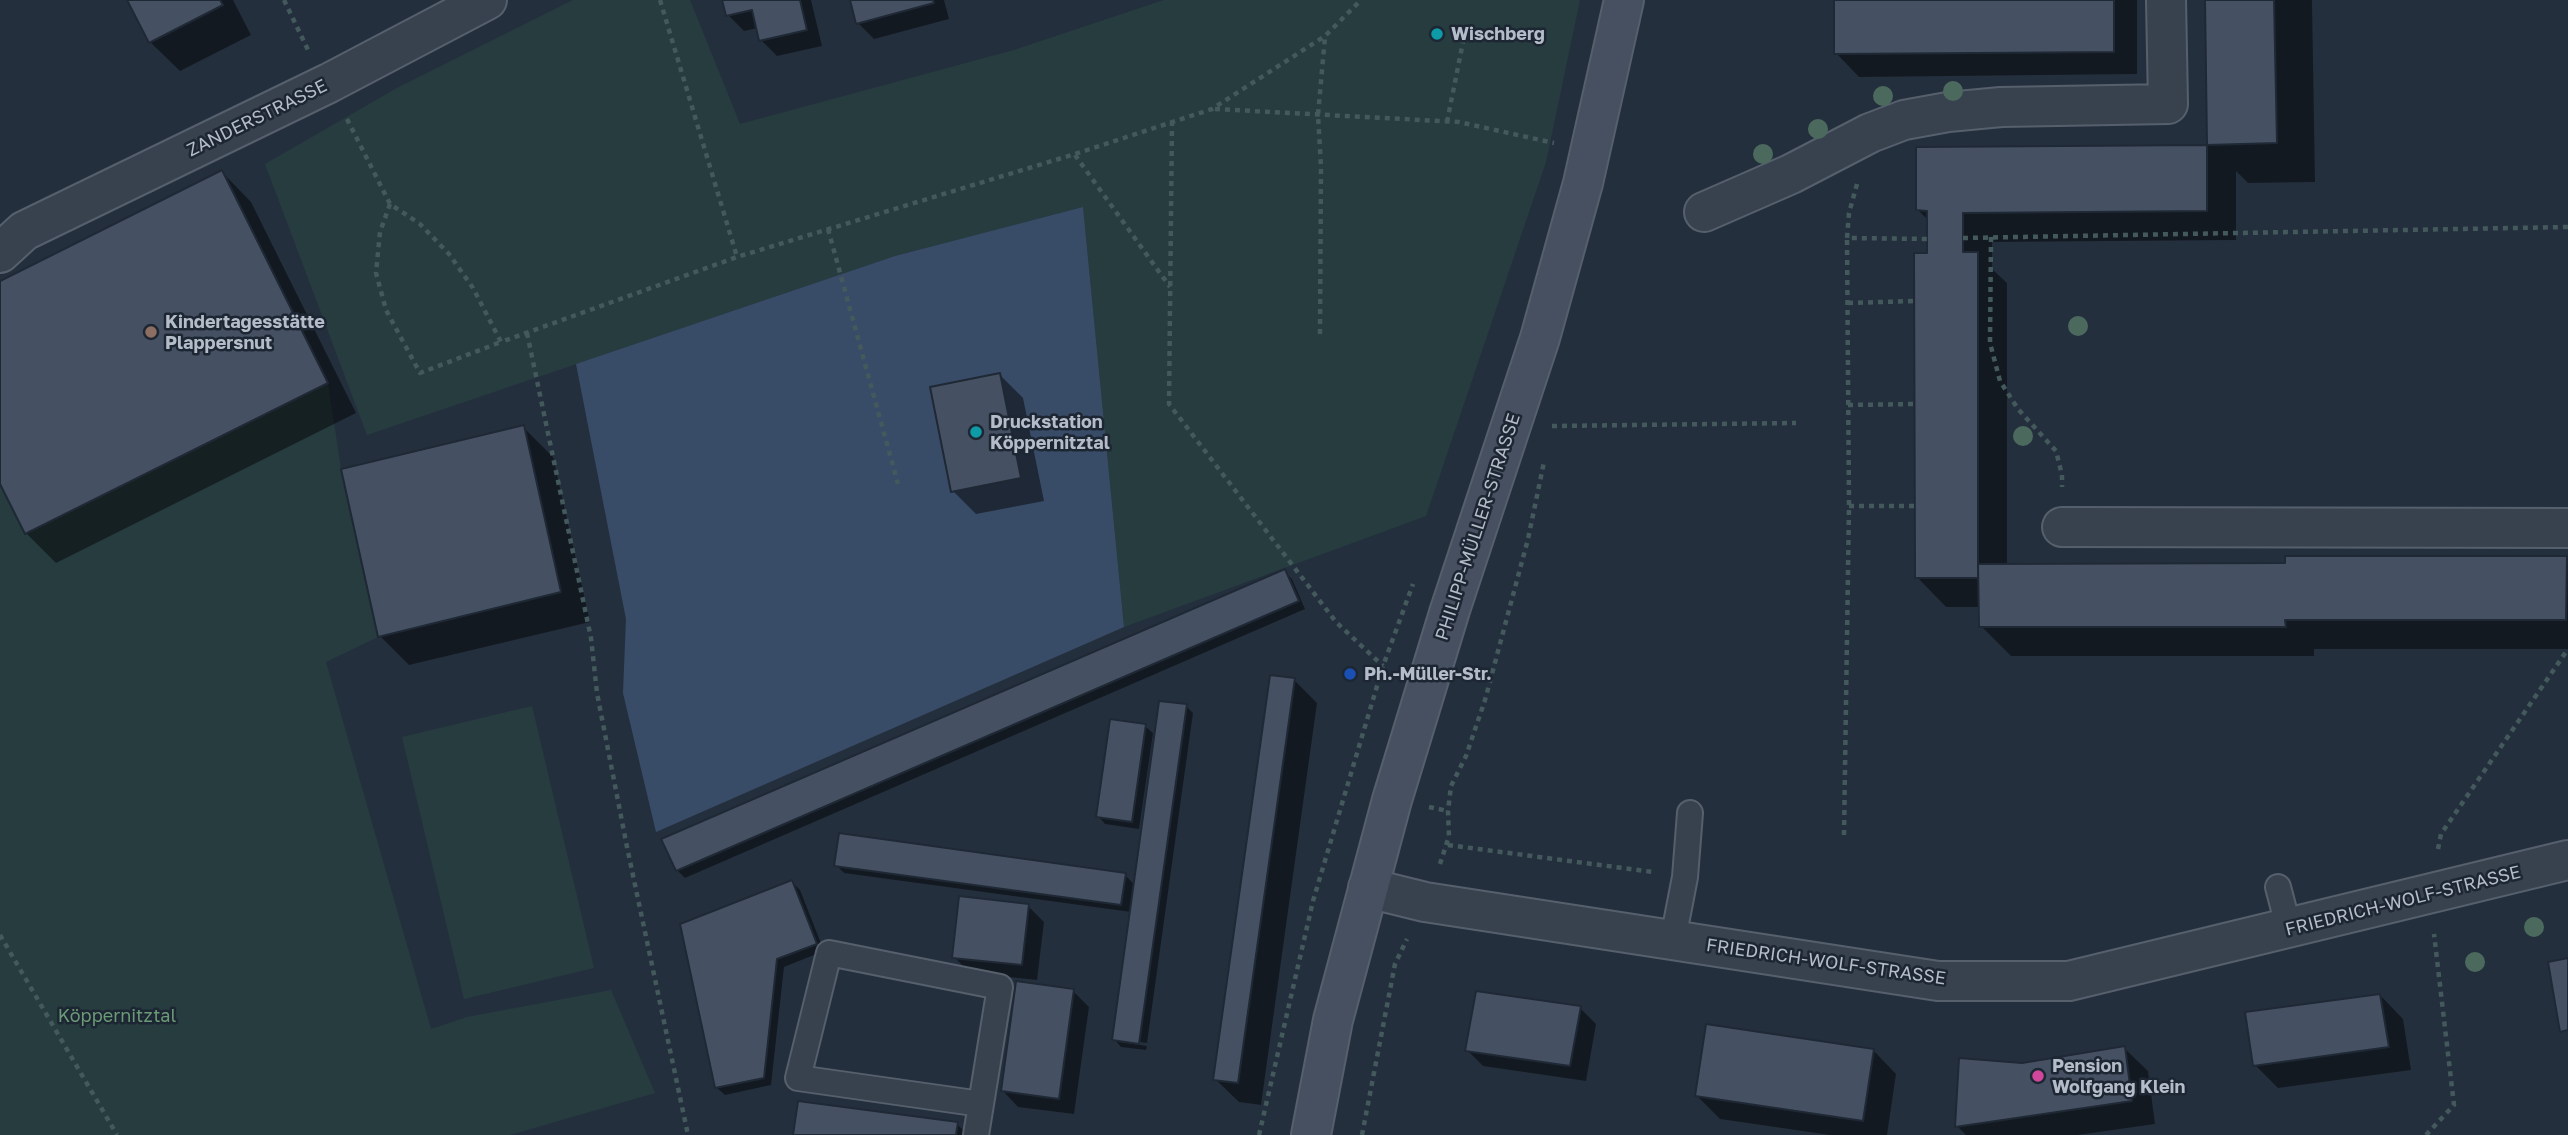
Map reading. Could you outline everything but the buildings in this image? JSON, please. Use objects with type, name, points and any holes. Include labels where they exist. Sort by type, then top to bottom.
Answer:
[{"type":"street","name":"ZANDERSTRASSE","points":[[8,235],[329,83],[487,0]]},
{"type":"street","name":"PHILIPP-MÜLLER-STRASSE","points":[[1311,1135],[1333,1020],[1368,888],[1428,680],[1541,338],[1583,183],[1624,0]]},
{"type":"street","points":[[1704,212],[1791,174],[1870,132],[1904,120],[2001,107],[2168,104],[2166,0]]},
{"type":"street","points":[[2062,527],[2568,528]]},
{"type":"street","name":"FRIEDRICH-WOLF-STRASSE","points":[[1368,888],[1425,902],[1938,981],[2069,981],[2568,860]]},
{"type":"lane","points":[[1673,939],[1685,877],[1689,813]]},
{"type":"lane","points":[[2278,887],[2289,929]]},
{"type":"lane","points":[[976,1135],[1000,987],[829,953],[799,1078],[981,1104]]},
{"type":"path","points":[[284,0],[390,204],[420,224],[449,254],[473,288],[501,342]]},
{"type":"path","points":[[660,0],[737,257]]},
{"type":"path","points":[[390,204],[380,232],[376,273],[386,310],[420,373],[737,257],[1075,154],[1212,109],[1325,36],[1362,0]]},
{"type":"path","points":[[1320,334],[1321,166],[1318,114],[1325,36]]},
{"type":"path","points":[[1447,122],[1464,37]]},
{"type":"path","points":[[1212,109],[1447,122],[1548,141]]},
{"type":"path","points":[[1172,121],[1169,404],[1336,622],[1383,666],[1428,680]]},
{"type":"path","points":[[1075,154],[1170,288]]},
{"type":"path","points":[[1843,835],[1849,506],[1847,238],[1849,213],[1860,176]]},
{"type":"path","points":[[1963,239],[2568,227]]},
{"type":"path","points":[[828,229],[898,484]]},
{"type":"path","points":[[1991,237],[1990,343],[2000,381],[2018,410],[2056,451],[2062,475]]},
{"type":"path","points":[[1847,238],[1927,239]]},
{"type":"path","points":[[1847,303],[1914,301]]},
{"type":"path","points":[[527,333],[591,638],[597,693],[688,1135]]},
{"type":"path","points":[[1848,405],[1915,404]]},
{"type":"path","points":[[1549,438],[1555,413]]},
{"type":"path","points":[[1551,426],[1796,423]]},
{"type":"path","points":[[1363,1135],[1395,964],[1401,948],[1416,926],[1448,845],[1448,798],[1451,786],[1466,756],[1485,701],[1528,539],[1547,450]]},
{"type":"path","points":[[1849,506],[1914,506]]},
{"type":"path","points":[[2426,1135],[2454,1105],[2430,895],[2441,834],[2568,649]]},
{"type":"path","points":[[1448,845],[1685,877]]},
{"type":"path","points":[[0,935],[117,1135]]},
{"type":"green space","points":[[573,0],[690,0],[740,124],[1014,50],[1164,0],[1580,0],[1546,162],[1426,516],[1124,627],[1083,207],[895,256],[367,435],[265,164],[397,88]]},
{"type":"green space","name":"Köppernitztal","points":[[328,383],[341,469],[378,637],[326,662],[431,1029],[467,1017],[611,990],[655,1093],[510,1135],[0,1135],[0,484],[25,534]]},
{"type":"green space","points":[[532,706],[594,968],[464,999],[402,737]]},
{"type":"water","points":[[1083,207],[1124,627],[656,832],[623,693],[626,619],[576,364],[895,256]]},
{"type":"place","name":"Wischberg","points":[[1437,34]]},
{"type":"place","name":"Kindertagesstätte Plappersnut","points":[[151,332]]},
{"type":"place","name":"Druckstation Köppernitztal","points":[[976,432]]},
{"type":"place","name":"Ph.-Müller-Str.","points":[[1350,674]]},
{"type":"place","name":"Pension Wolfgang Klein","points":[[2038,1076]]}]
